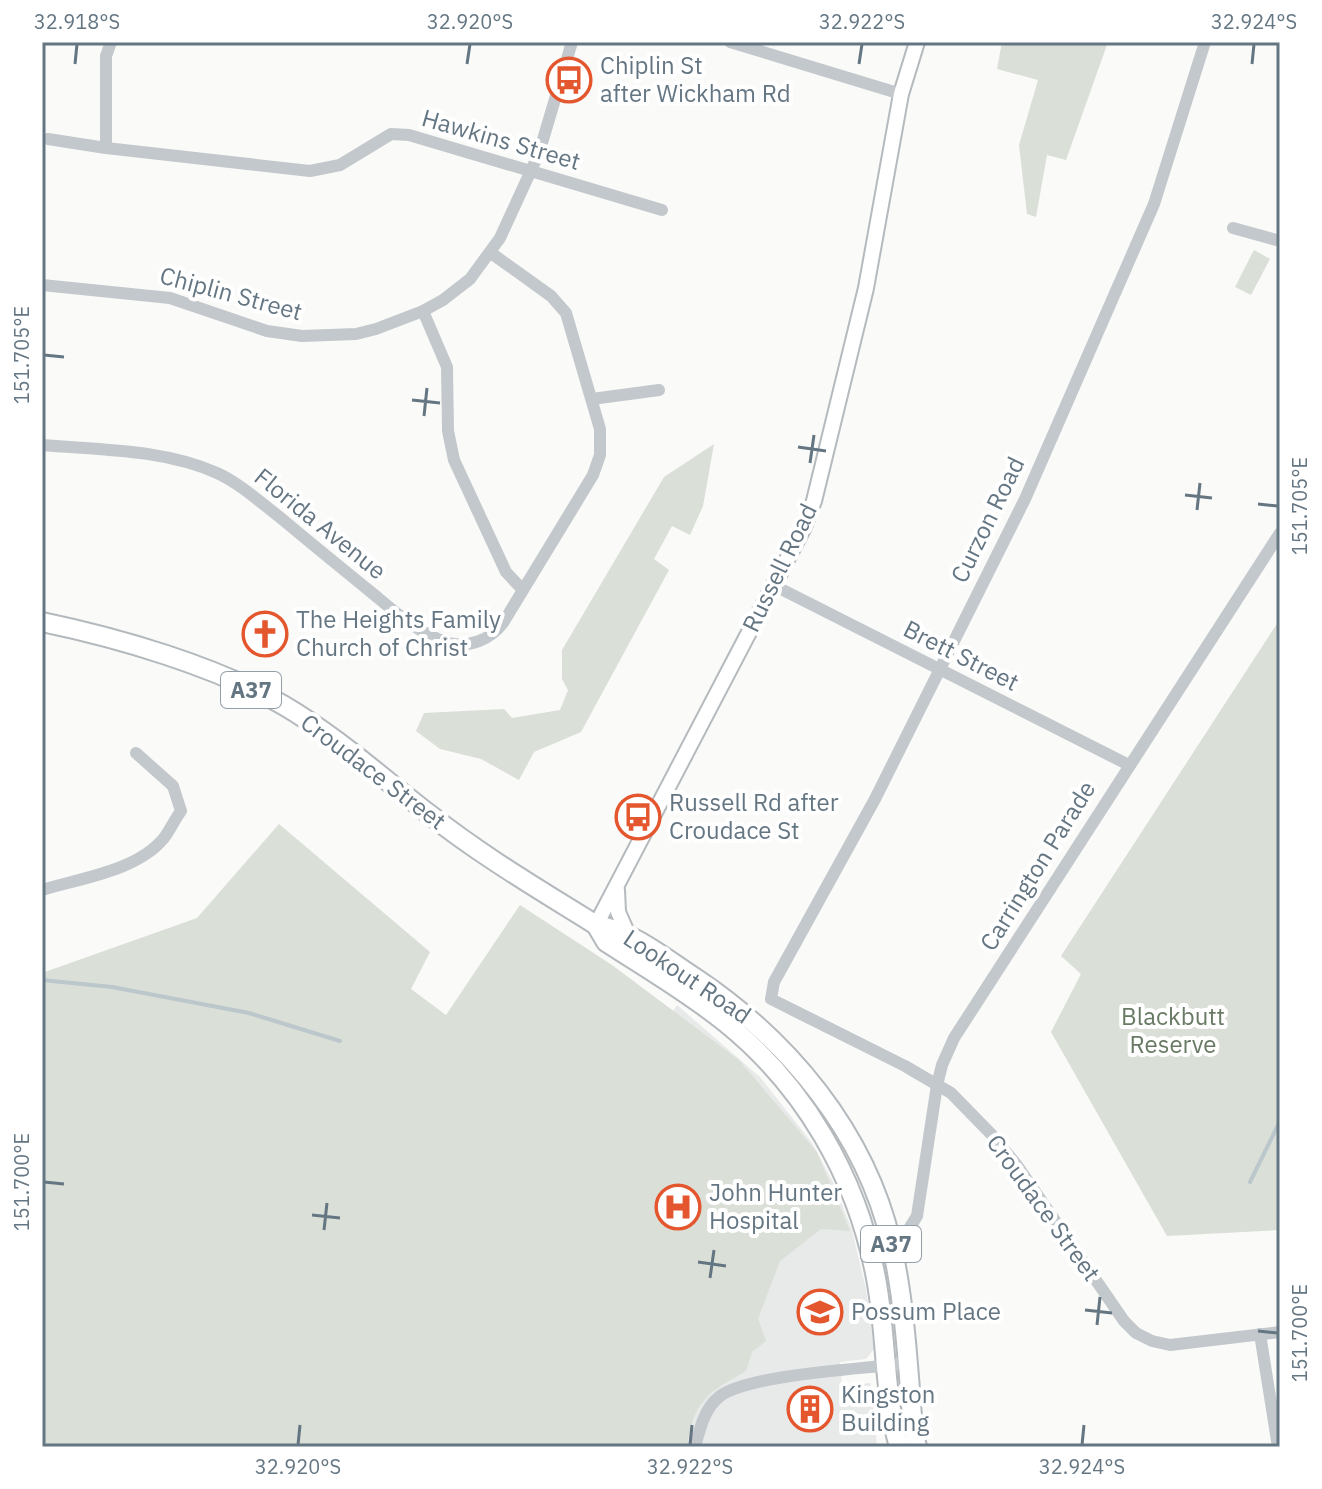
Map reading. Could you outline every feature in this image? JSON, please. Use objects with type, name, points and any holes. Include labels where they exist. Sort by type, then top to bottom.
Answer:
[{"type":"highway","name":"Croudace Street","points":[[42,622],[132,644],[236,683],[281,704],[329,734],[482,853],[596,925]]},
{"type":"highway","name":"Lookout Road","points":[[596,925],[616,929],[734,1005],[789,1054],[817,1088],[869,1178],[891,1240],[903,1311],[917,1447]]},
{"type":"highway","name":"Lookout Road","points":[[596,925],[606,942],[727,1023],[766,1060],[795,1094],[827,1142],[848,1183],[865,1228],[876,1274],[894,1431],[899,1447]]},
{"type":"main road","name":"Russell Road","points":[[596,925],[804,527],[818,488],[866,288],[901,94],[917,42]]},
{"type":"main road","points":[[617,886],[618,912],[629,937]]},
{"type":"street","points":[[106,148],[106,56],[111,42]]},
{"type":"street","name":"Chiplin Street","points":[[42,285],[170,298],[267,331],[302,336],[336,336],[376,329],[423,311],[470,279],[491,253],[532,172],[572,42]]},
{"type":"street","points":[[730,42],[901,94]]},
{"type":"street","name":"Curzon Road","points":[[771,999],[774,982],[875,799],[1025,499],[1147,218],[1205,42]]},
{"type":"street","name":"Hawkins Street","points":[[48,139],[310,171],[340,165],[378,139],[397,134],[409,135],[662,210]]},
{"type":"street","points":[[1233,228],[1280,241]]},
{"type":"street","name":"Florida Avenue","points":[[42,445],[150,454],[218,473],[252,496],[387,606],[446,642],[470,643],[490,636],[503,623],[597,465],[602,443],[571,324],[561,305],[491,253]]},
{"type":"street","points":[[423,311],[447,367],[448,431],[454,460],[506,572],[522,589]]},
{"type":"street","points":[[592,399],[659,390]]},
{"type":"street","name":"Carrington Parade","points":[[891,1240],[907,1232],[917,1216],[937,1085],[954,1038],[1280,533]]},
{"type":"street","name":"Brett Street","points":[[773,585],[1129,765]]},
{"type":"street","points":[[42,890],[127,863],[164,838],[181,811],[173,786],[136,753]]},
{"type":"street","name":"Croudace Street","points":[[771,999],[937,1085],[966,1107],[1008,1154],[1124,1321],[1136,1333],[1170,1345],[1280,1332]]},
{"type":"street","points":[[1260,1334],[1278,1447]]},
{"type":"street","points":[[695,1447],[709,1407],[720,1396],[753,1382],[908,1363]]},
{"type":"shaded area","name":"John Hunter Hospital","points":[[677,1005],[760,1077],[812,1143],[834,1184],[852,1230],[866,1289],[874,1349],[866,1359],[840,1362],[842,1386],[870,1383],[877,1447],[222,1447],[583,1156]]},
{"type":"green space","points":[[1002,42],[1108,42],[1066,160],[1047,155],[1036,217],[1027,214],[1019,145],[1038,80],[997,69]]},
{"type":"green space","points":[[1254,250],[1270,259],[1251,295],[1235,287]]},
{"type":"green space","points":[[714,444],[703,506],[690,535],[672,526],[654,559],[669,570],[581,732],[534,752],[519,780],[481,759],[440,749],[416,731],[424,713],[504,709],[512,718],[560,710],[568,690],[562,679],[562,650],[664,477]]},
{"type":"green space","name":"Blackbutt Reserve","points":[[1280,619],[1280,1230],[1167,1236],[1051,1032],[1081,974],[1061,956]]},
{"type":"green space","points":[[279,824],[430,952],[411,989],[446,1015],[520,905],[612,965],[739,1060],[817,1152],[850,1231],[821,1229],[780,1261],[758,1319],[766,1341],[752,1352],[746,1371],[712,1392],[698,1408],[687,1447],[42,1447],[42,973],[197,918]]},
{"type":"waterway","points":[[42,980],[112,987],[249,1013],[340,1041]]},
{"type":"waterway","points":[[1250,1182],[1280,1121]]},
{"type":"place","name":"Chiplin St after Wickham Rd","points":[[569,80]]},
{"type":"place","name":"The Heights Family Church of Christ","points":[[265,634]]},
{"type":"place","name":"Russell Rd after Croudace St","points":[[638,817]]},
{"type":"place","name":"John Hunter Hospital","points":[[678,1207]]},
{"type":"place","name":"Possum Place","points":[[820,1312]]},
{"type":"place","name":"Kingston Building","points":[[810,1409]]}]
